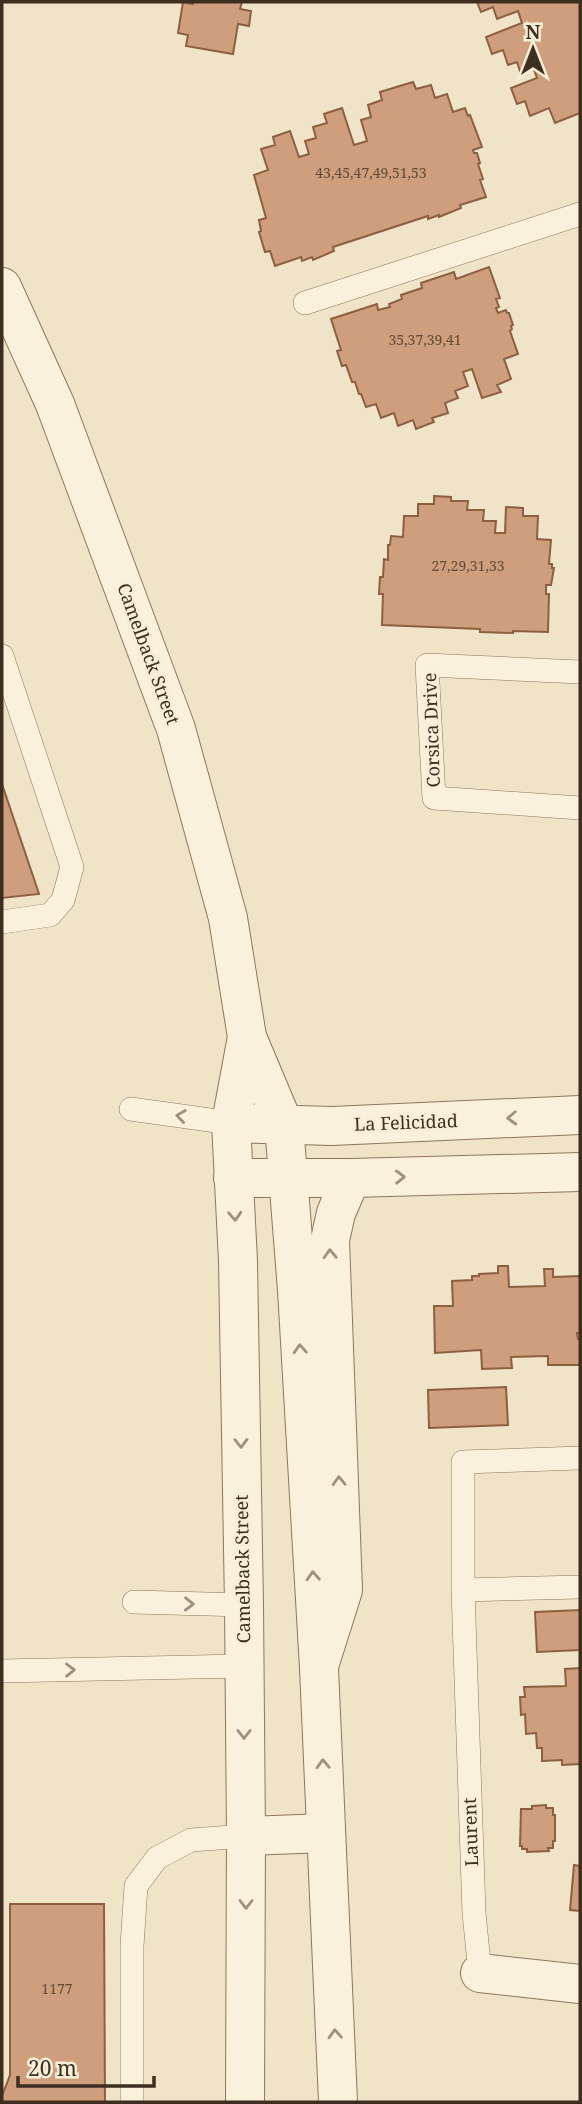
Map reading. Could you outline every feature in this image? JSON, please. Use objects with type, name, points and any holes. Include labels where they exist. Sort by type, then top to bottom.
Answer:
[{"type":"street","name":"Camelback Street","points":[[2,287],[55,404],[176,729],[228,918],[247,1037],[284,1125],[319,1668],[338,2102]]},
{"type":"street","name":"Camelback Street","points":[[245,2102],[244,1605],[238,1261],[231,1123],[247,1037]]},
{"type":"street","name":"La Felicidad","points":[[231,1123],[331,1126],[580,1115]]},
{"type":"street","points":[[233,1178],[580,1172]]},
{"type":"street","name":"Camelback Street","points":[[319,1668],[343,1590],[330,1240],[336,1213],[351,1178]]},
{"type":"street","points":[[246,1836],[326,1833]]},
{"type":"street","name":"Laurent","points":[[480,1973],[580,1984]]},
{"type":"lane","points":[[305,303],[580,218]]},
{"type":"lane","points":[[2,656],[72,867],[63,900],[50,915],[2,922]]},
{"type":"lane","name":"Corsica Drive","points":[[580,672],[426,665],[434,798],[580,808]]},
{"type":"lane","points":[[131,1109],[231,1123]]},
{"type":"lane","name":"Laurent","points":[[480,1973],[474,1913],[463,1590],[463,1462],[580,1458]]},
{"type":"lane","points":[[463,1590],[580,1587]]},
{"type":"lane","points":[[134,1602],[244,1605]]},
{"type":"lane","points":[[2,1671],[243,1666]]},
{"type":"lane","points":[[132,2102],[132,1945],[136,1886],[157,1858],[191,1840],[246,1836]]},
{"type":"building","points":[[183,2],[242,2],[240,9],[251,11],[249,26],[238,24],[233,54],[186,46],[188,35],[178,33]]},
{"type":"building","points":[[477,2],[580,2],[580,113],[555,123],[549,108],[530,116],[525,101],[517,104],[511,88],[537,78],[533,67],[520,71],[517,62],[508,65],[503,50],[492,54],[486,37],[522,23],[518,11],[497,19],[493,7],[481,12]]},
{"type":"building","points":[[413,82],[416,89],[431,85],[435,98],[447,94],[453,112],[465,108],[468,116],[470,115],[482,147],[473,150],[480,163],[478,164],[483,179],[480,180],[486,197],[460,205],[461,208],[439,217],[428,219],[428,216],[333,247],[334,251],[313,260],[312,257],[302,261],[301,257],[275,266],[270,251],[265,252],[259,232],[259,220],[266,218],[254,175],[268,170],[261,149],[275,145],[273,137],[290,131],[299,157],[309,154],[305,141],[316,138],[313,127],[327,123],[324,114],[342,108],[354,145],[367,141],[361,120],[371,117],[368,105],[382,100],[380,92]]},
{"type":"building","points":[[489,267],[500,298],[496,299],[499,307],[496,308],[498,313],[506,310],[509,313],[513,325],[510,331],[518,354],[504,359],[511,379],[497,385],[501,392],[482,398],[472,369],[463,372],[468,386],[455,391],[458,398],[445,403],[448,413],[432,418],[434,422],[416,429],[413,420],[398,426],[394,413],[381,418],[376,404],[366,407],[346,365],[342,366],[337,351],[341,350],[331,319],[377,304],[378,310],[390,307],[389,304],[402,299],[401,295],[422,288],[421,283],[454,272],[456,279]]},
{"type":"building","points":[[434,496],[451,497],[451,501],[468,501],[467,510],[484,510],[483,521],[496,521],[495,533],[505,533],[506,507],[523,508],[523,516],[538,516],[537,539],[551,540],[549,564],[554,568],[551,585],[546,585],[546,594],[549,594],[548,632],[480,632],[480,629],[382,625],[383,594],[379,594],[380,577],[383,577],[384,559],[388,560],[391,536],[403,537],[404,516],[418,516],[418,504],[434,504]]},
{"type":"building","points":[[2,784],[39,894],[2,898]]},
{"type":"building","points":[[498,1266],[508,1266],[509,1287],[545,1286],[544,1269],[553,1269],[553,1277],[580,1276],[580,1333],[577,1333],[580,1339],[579,1365],[548,1365],[548,1356],[511,1357],[512,1368],[482,1369],[481,1350],[435,1353],[434,1306],[453,1306],[452,1281],[472,1280],[472,1276],[479,1274],[498,1273]]},
{"type":"building","points":[[506,1387],[508,1425],[429,1428],[428,1390]]},
{"type":"building","points":[[580,1610],[580,1650],[537,1652],[535,1612]]},
{"type":"building","points":[[580,1668],[580,1764],[562,1765],[562,1760],[542,1761],[542,1748],[537,1748],[536,1733],[526,1734],[525,1714],[521,1715],[520,1697],[525,1697],[524,1687],[566,1686],[565,1669]]},
{"type":"building","points":[[546,1805],[546,1808],[553,1808],[555,1815],[553,1848],[548,1848],[549,1851],[527,1852],[527,1849],[520,1846],[521,1809]]},
{"type":"building","points":[[574,1865],[580,1866],[580,1911],[570,1910]]},
{"type":"building","points":[[10,1904],[104,1904],[105,2102],[2,2102],[10,2075]]}]
